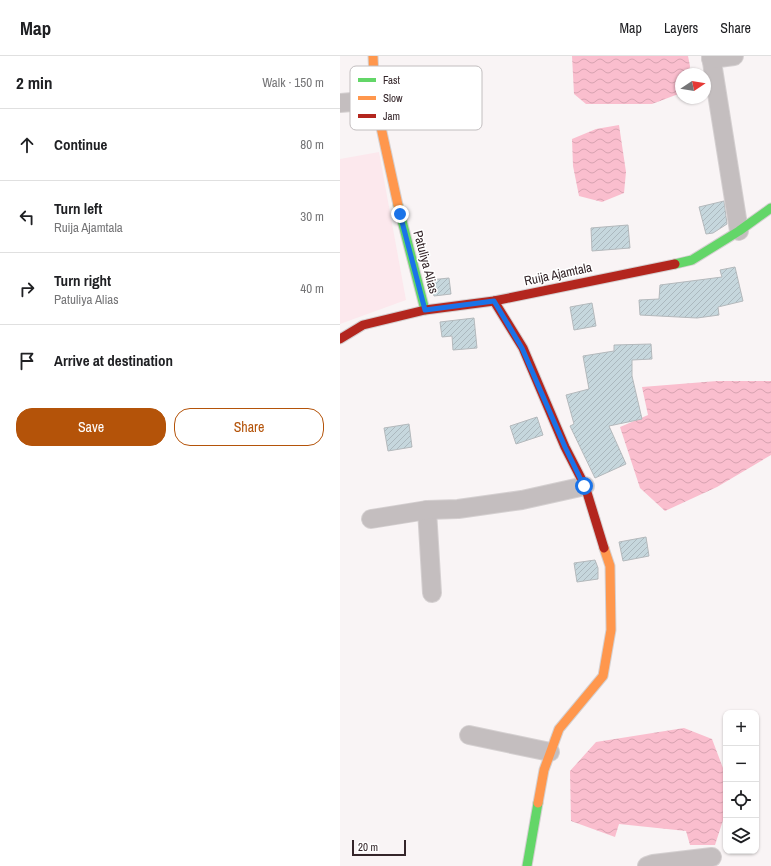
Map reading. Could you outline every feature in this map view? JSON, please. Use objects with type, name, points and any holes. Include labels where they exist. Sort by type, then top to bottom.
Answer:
[{"type":"street","name":"Patuliya Alias","points":[[373,56],[373,66]]},
{"type":"street","points":[[734,56],[711,58],[739,231]]},
{"type":"street","points":[[340,103],[350,102]]},
{"type":"street","name":"Patuliya Alias","points":[[382,130],[400,214],[425,310]]},
{"type":"street","name":"Ruija Ajamtala","points":[[340,339],[363,325],[425,310],[494,301],[692,260],[739,231],[771,208]]},
{"type":"street","points":[[494,301],[522,348],[565,447],[584,486],[610,566],[611,630],[603,676],[559,728],[544,770],[527,866]]},
{"type":"street","points":[[371,519],[427,510],[458,509],[522,500],[584,486]]},
{"type":"street","points":[[427,510],[432,593]]},
{"type":"street","points":[[468,735],[550,752]]},
{"type":"street","points":[[647,866],[712,857]]},
{"type":"shaded area","points":[[379,152],[406,300],[340,324],[340,159]]},
{"type":"water","points":[[572,56],[688,56],[690,68],[675,68],[675,95],[652,104],[586,104],[574,94]]},
{"type":"water","points":[[619,125],[626,172],[624,193],[602,202],[579,196],[573,166],[572,139],[596,129]]},
{"type":"water","points":[[717,381],[771,381],[771,455],[717,487],[665,511],[640,488],[620,427],[648,415],[642,387]]},
{"type":"water","points":[[684,728],[712,739],[723,768],[723,820],[715,845],[690,845],[686,831],[619,824],[615,837],[571,821],[570,771],[596,742]]},
{"type":"building","points":[[724,201],[727,224],[713,233],[706,234],[699,207]]},
{"type":"building","points":[[628,225],[630,248],[592,251],[591,228]]},
{"type":"building","points":[[735,267],[743,301],[718,307],[719,315],[697,318],[640,315],[639,300],[659,299],[660,285],[722,277],[720,270]]},
{"type":"building","points":[[449,278],[451,294],[434,296],[430,280]]},
{"type":"building","points":[[592,303],[596,326],[574,330],[570,307]]},
{"type":"building","points":[[474,318],[477,348],[453,350],[452,336],[442,337],[440,322]]},
{"type":"building","points":[[651,344],[652,359],[632,360],[632,376],[642,419],[609,426],[626,464],[595,478],[570,426],[574,424],[566,395],[589,389],[583,356],[614,351],[614,345]]},
{"type":"building","points":[[537,417],[543,435],[516,444],[510,426]]},
{"type":"building","points":[[409,424],[412,447],[388,451],[384,428]]},
{"type":"building","points":[[646,537],[649,556],[623,561],[619,542]]},
{"type":"building","points":[[595,560],[598,568],[598,579],[577,582],[574,563]]},
{"type":"traffic: fast","points":[[398,205],[425,310]]},
{"type":"traffic: fast","points":[[675,264],[692,260],[739,231],[771,208]]},
{"type":"traffic: fast","points":[[527,866],[538,803]]},
{"type":"traffic: slow","points":[[373,56],[373,66]]},
{"type":"traffic: slow","points":[[382,130],[398,205]]},
{"type":"traffic: slow","points":[[538,803],[544,770],[559,729],[603,676],[611,630],[610,566],[604,548]]},
{"type":"traffic: jam","points":[[340,339],[363,325],[425,310],[494,301],[675,264]]},
{"type":"traffic: jam","points":[[494,301],[523,348],[565,447],[585,486],[604,548]]},
{"type":"route","points":[[400,214],[425,310],[494,301],[522,348],[565,447],[584,486]]}]
